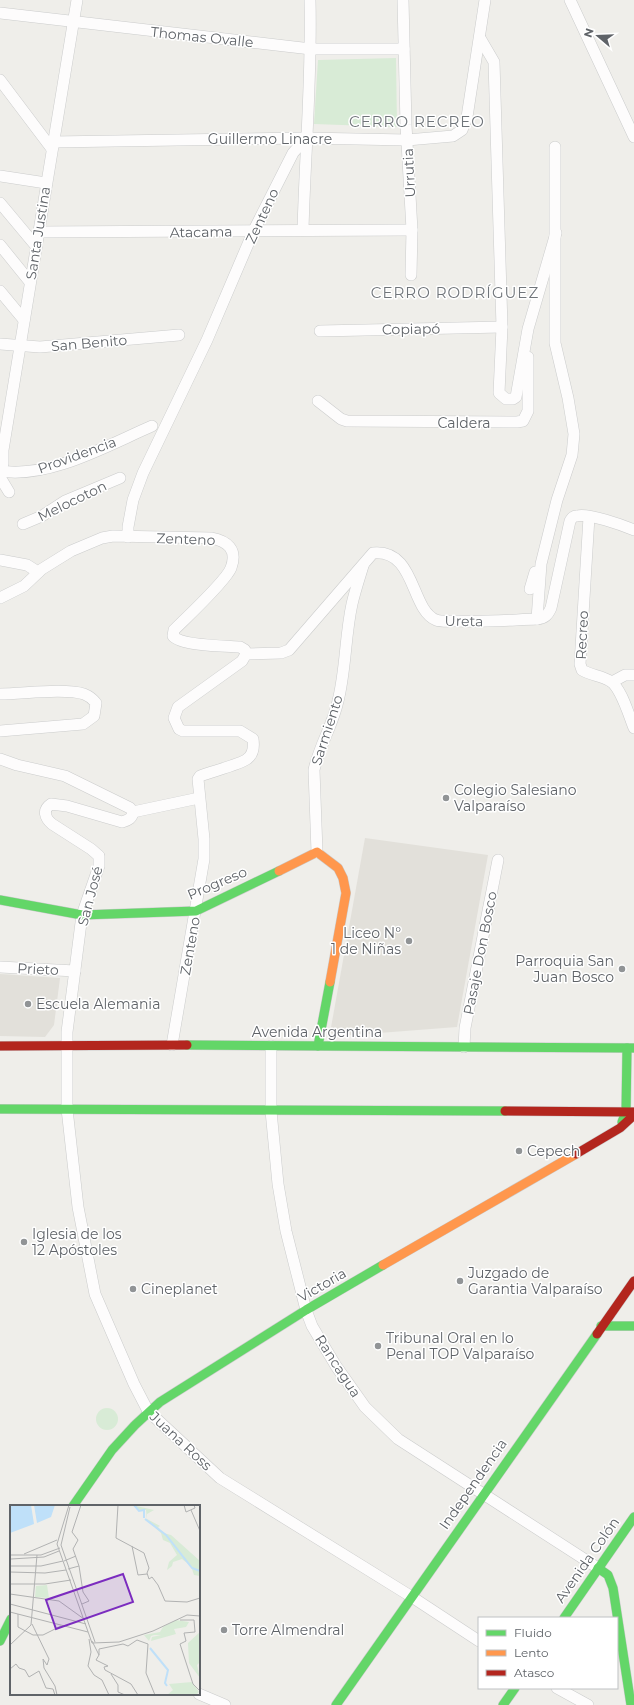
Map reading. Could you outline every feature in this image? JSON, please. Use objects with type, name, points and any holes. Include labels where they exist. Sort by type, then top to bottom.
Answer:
[{"type":"main road","points":[[317,852],[339,867],[344,878],[346,893],[318,1046]]},
{"type":"main road","name":"Progreso","points":[[0,900],[82,915],[196,911],[317,852]]},
{"type":"main road","name":"Avenida Argentina","points":[[0,1046],[172,1045],[630,1048]]},
{"type":"main road","name":"Victoria","points":[[74,1505],[109,1454],[148,1411],[216,1366],[306,1310],[620,1128],[631,1113],[630,1048]]},
{"type":"main road","points":[[0,1109],[631,1113]]},
{"type":"main road","name":"Independencia","points":[[336,1705],[634,1281]]},
{"type":"main road","points":[[601,1326],[634,1326]]},
{"type":"main road","name":"Avenida Colón","points":[[565,1617],[634,1517]]},
{"type":"main road","points":[[598,1568],[608,1575],[613,1588],[618,1617]]},
{"type":"main road","points":[[618,1619],[632,1705]]},
{"type":"main road","points":[[4,1634],[10,1621]]},
{"type":"main road","points":[[503,1705],[514,1689]]},
{"type":"street","name":"Santa Justina","points":[[0,466],[3,464],[2,449],[46,183],[50,143],[77,0]]},
{"type":"street","points":[[303,230],[311,49],[310,0]]},
{"type":"street","name":"Urrutia","points":[[403,0],[407,140],[412,230],[411,275]]},
{"type":"street","name":"Guillermo Linacre","points":[[50,143],[306,138],[407,140],[453,136],[462,130],[467,117],[485,0]]},
{"type":"street","points":[[570,0],[634,137]]},
{"type":"street","name":"Thomas Ovalle","points":[[0,13],[311,49],[404,49]]},
{"type":"street","points":[[480,38],[494,62],[502,327],[499,393],[506,399],[513,399],[516,397],[528,329],[556,233]]},
{"type":"street","points":[[0,80],[50,143]]},
{"type":"street","name":"Zenteno","points":[[172,1045],[204,859],[204,839],[198,779],[200,776],[247,759],[253,752],[253,739],[240,731],[183,731],[179,729],[174,718],[178,707],[242,661],[246,654],[245,650],[240,647],[185,642],[176,640],[173,636],[174,630],[215,588],[231,569],[233,558],[231,548],[223,540],[211,538],[128,537],[128,527],[133,500],[143,473],[207,340],[254,230],[292,153],[306,138]]},
{"type":"street","points":[[530,589],[572,455],[574,434],[568,398],[555,343],[555,147]]},
{"type":"street","points":[[0,176],[46,183]]},
{"type":"street","points":[[0,203],[36,246]]},
{"type":"street","name":"Atacama","points":[[38,232],[412,230]]},
{"type":"street","points":[[0,245],[30,282]]},
{"type":"street","points":[[0,291],[24,320]]},
{"type":"street","name":"Copiapó","points":[[320,331],[502,327]]},
{"type":"street","name":"Caldera","points":[[318,401],[341,419],[347,421],[433,423],[523,421],[528,411],[528,329]]},
{"type":"street","points":[[0,335],[4,344]]},
{"type":"street","name":"San Benito","points":[[4,344],[40,347],[178,335]]},
{"type":"street","name":"Providencia","points":[[0,471],[13,473],[32,472],[84,455],[152,426]]},
{"type":"street","points":[[0,477],[9,492]]},
{"type":"street","name":"Melocoton","points":[[23,524],[42,516],[65,501],[120,478]]},
{"type":"street","points":[[552,518],[541,564],[537,619],[543,618],[548,614],[551,608],[572,517],[578,515],[588,517],[634,530]]},
{"type":"street","name":"Recreo","points":[[588,517],[580,664],[582,670],[587,673],[612,682]]},
{"type":"street","points":[[0,598],[24,586],[38,572],[71,551],[102,538],[128,537]]},
{"type":"street","name":"Ureta","points":[[246,654],[281,653],[289,650],[373,553],[384,553],[396,558],[410,579],[423,606],[436,620],[476,622],[537,619]]},
{"type":"street","points":[[0,560],[27,565],[38,572]]},
{"type":"street","name":"Sarmiento","points":[[317,852],[314,770],[316,759],[332,724],[341,691],[352,605],[364,562]]},
{"type":"street","points":[[634,675],[625,675],[612,682],[618,689],[634,728]]},
{"type":"street","points":[[0,694],[69,692],[84,694],[92,698],[96,703],[94,716],[83,724],[0,731]]},
{"type":"street","points":[[0,759],[17,766],[65,776],[130,808],[133,812],[199,798]]},
{"type":"street","name":"San José","points":[[67,1109],[66,1045],[82,915],[99,866],[99,856],[91,849],[47,820],[45,812],[46,807],[51,804],[67,806],[122,822],[132,817],[133,812]]},
{"type":"street","name":"Pasaje Don Bosco","points":[[464,1047],[466,1028],[498,860]]},
{"type":"street","name":"Prieto","points":[[0,967],[75,971]]},
{"type":"street","name":"Rancagua","points":[[271,1046],[271,1111],[278,1184],[286,1231],[306,1310],[312,1326],[336,1366],[365,1407],[398,1440],[484,1493],[598,1568]]},
{"type":"street","name":"Juana Ross","points":[[67,1109],[78,1207],[95,1294],[134,1384],[148,1411],[220,1478],[412,1597],[478,1640]]},
{"type":"street","points":[[559,1689],[588,1705]]},
{"type":"street","points":[[200,1694],[225,1705]]},
{"type":"shaded area","name":"Liceo N° 1 de Niñas","points":[[365,838],[488,855],[457,1027],[353,1035],[330,1033]]},
{"type":"shaded area","name":"Escuela Alemania","points":[[0,974],[60,978],[54,1025],[45,1037],[0,1036]]},
{"type":"green space","points":[[396,58],[397,127],[314,124],[318,60]]},
{"type":"green space","points":[[107,1408],[115,1411],[118,1419],[115,1427],[107,1430],[99,1427],[96,1419],[99,1411]]},
{"type":"traffic: fast","points":[[0,900],[82,915],[196,911],[279,871]]},
{"type":"traffic: fast","points":[[318,1046],[330,982]]},
{"type":"traffic: fast","points":[[187,1045],[634,1048]]},
{"type":"traffic: fast","points":[[622,1122],[626,1112],[627,1048]]},
{"type":"traffic: fast","points":[[0,1109],[505,1111]]},
{"type":"traffic: fast","points":[[74,1505],[112,1450],[135,1425],[160,1402],[306,1310],[383,1265]]},
{"type":"traffic: fast","points":[[601,1326],[634,1326]]},
{"type":"traffic: fast","points":[[336,1705],[597,1334]]},
{"type":"traffic: fast","points":[[565,1617],[634,1517]]},
{"type":"traffic: fast","points":[[598,1568],[608,1575],[613,1588],[617,1617]]},
{"type":"traffic: fast","points":[[618,1620],[631,1705]]},
{"type":"traffic: fast","points":[[0,1641],[10,1621]]},
{"type":"traffic: fast","points":[[503,1705],[514,1689]]},
{"type":"traffic: slow","points":[[279,871],[317,852],[338,868],[343,878],[346,893],[330,982]]},
{"type":"traffic: slow","points":[[383,1265],[576,1154]]},
{"type":"traffic: jam","points":[[0,1046],[187,1045]]},
{"type":"traffic: jam","points":[[505,1111],[634,1112]]},
{"type":"traffic: jam","points":[[576,1154],[620,1128],[634,1115]]},
{"type":"traffic: jam","points":[[597,1334],[634,1281]]},
{"type":"place","name":"Colegio Salesiano Valparaíso","points":[[446,798]]},
{"type":"place","name":"Liceo N° 1 de Niñas","points":[[409,941]]},
{"type":"place","name":"Parroquia San Juan Bosco","points":[[622,969]]},
{"type":"place","name":"Escuela Alemania","points":[[28,1004]]},
{"type":"place","name":"Cepech","points":[[519,1151]]},
{"type":"place","name":"Iglesia de los 12 Apóstoles","points":[[24,1242]]},
{"type":"place","name":"Juzgado de Garantia Valparaíso","points":[[460,1281]]},
{"type":"place","name":"Cineplanet","points":[[133,1289]]},
{"type":"place","name":"Tribunal Oral en lo Penal TOP Valparaíso","points":[[378,1346]]},
{"type":"place","name":"Torre Almendral","points":[[224,1630]]},
{"type":"district","name":"CERRO RECREO","points":[[417,121]]},
{"type":"district","name":"CERRO RODRÍGUEZ","points":[[455,292]]}]
